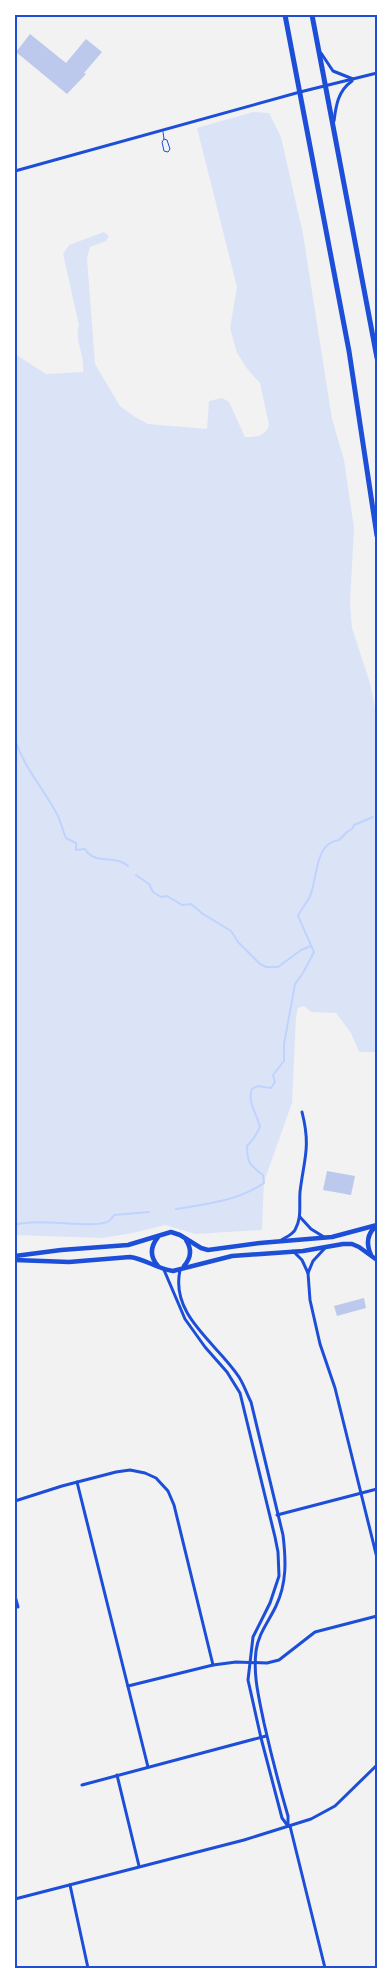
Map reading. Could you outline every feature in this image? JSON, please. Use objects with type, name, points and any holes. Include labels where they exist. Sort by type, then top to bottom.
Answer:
[{"type":"highway","points":[[285,15],[349,351],[377,536]]},
{"type":"highway","points":[[312,15],[377,358]]},
{"type":"main road","points":[[15,1258],[61,1250],[114,1247],[171,1232],[183,1236],[201,1248],[208,1250],[279,1241],[325,1238],[377,1226]]},
{"type":"main road","points":[[372,1256],[368,1240],[370,1233],[377,1226]]},
{"type":"main road","points":[[159,1236],[153,1244],[152,1254],[156,1263],[162,1269]]},
{"type":"main road","points":[[182,1268],[188,1260],[190,1251],[188,1241],[183,1236]]},
{"type":"main road","points":[[15,1258],[69,1262],[130,1257],[137,1258],[162,1269],[173,1271],[232,1256],[352,1244],[377,1260]]},
{"type":"street","points":[[319,50],[333,71],[354,79]]},
{"type":"street","points":[[15,171],[300,92],[377,73]]},
{"type":"street","points":[[333,124],[339,94],[344,86],[354,79]]},
{"type":"street","points":[[279,1241],[294,1232],[300,1217],[300,1194],[308,1137],[302,1112]]},
{"type":"street","points":[[300,1217],[311,1229],[325,1238]]},
{"type":"street","points":[[308,1273],[313,1261],[326,1248]]},
{"type":"street","points":[[293,1251],[302,1260],[308,1273],[310,1300],[320,1344],[335,1388],[377,1558]]},
{"type":"street","points":[[182,1268],[178,1288],[183,1306],[201,1333],[232,1367],[251,1402],[286,1553],[285,1579],[276,1607],[261,1634],[256,1650],[256,1686],[266,1736],[288,1816],[325,1968]]},
{"type":"street","points":[[162,1269],[185,1319],[204,1347],[227,1372],[240,1393],[275,1536],[279,1576],[270,1602],[252,1636],[248,1680],[282,1818],[289,1826]]},
{"type":"street","points":[[15,1501],[116,1472],[136,1470],[156,1478],[168,1491],[174,1505],[213,1665]]},
{"type":"street","points":[[77,1482],[148,1767]]},
{"type":"street","points":[[277,1514],[377,1489]]},
{"type":"street","points":[[15,1596],[18,1607]]},
{"type":"street","points":[[128,1686],[213,1665],[249,1662],[267,1663],[279,1660],[315,1632],[377,1616]]},
{"type":"street","points":[[82,1785],[266,1736]]},
{"type":"street","points":[[15,1899],[289,1826],[318,1816],[335,1806],[377,1765]]},
{"type":"street","points":[[117,1775],[139,1866]]},
{"type":"street","points":[[70,1885],[88,1968]]},
{"type":"lane","points":[[162,131],[164,150],[168,152],[170,149],[167,140],[164,139]]},
{"type":"shaded area","points":[[253,112],[269,113],[281,137],[303,234],[332,419],[344,460],[354,528],[350,603],[352,628],[370,683],[377,717],[377,1052],[359,1052],[351,1033],[336,1013],[311,1012],[304,1006],[298,1008],[292,1103],[264,1182],[262,1230],[195,1234],[165,1225],[102,1238],[15,1235],[15,354],[46,374],[83,372],[83,360],[78,336],[79,325],[63,254],[69,245],[104,232],[109,236],[106,241],[90,247],[87,258],[95,364],[120,406],[148,424],[207,429],[209,401],[222,398],[229,402],[245,437],[256,436],[265,432],[269,425],[260,383],[248,370],[237,353],[230,328],[237,287],[197,128]]},
{"type":"building","points":[[30,34],[66,63],[86,39],[102,52],[84,73],[86,74],[67,94],[16,52]]},
{"type":"building","points":[[327,1171],[355,1176],[351,1195],[323,1190]]},
{"type":"building","points":[[364,1298],[366,1308],[337,1316],[334,1306]]},
{"type":"waterway","points":[[15,740],[29,770],[53,806],[66,838],[76,843],[76,850],[85,849],[94,857],[118,861],[128,866]]},
{"type":"waterway","points":[[176,1209],[233,1198],[264,1183],[263,1175],[252,1166],[248,1156],[247,1146],[260,1127],[251,1094],[252,1089],[258,1086],[271,1088],[275,1082],[273,1075],[284,1061],[284,1044],[295,984],[314,952],[298,916],[313,889],[318,862],[325,847],[339,840],[354,825],[373,817]]},
{"type":"waterway","points":[[136,875],[149,884],[153,892],[161,897],[167,896],[182,905],[191,904],[203,914],[231,931],[238,942],[260,964],[266,967],[278,967],[301,950],[311,946]]},
{"type":"waterway","points":[[15,1225],[38,1222],[91,1224],[109,1221],[114,1215],[149,1212]]}]
